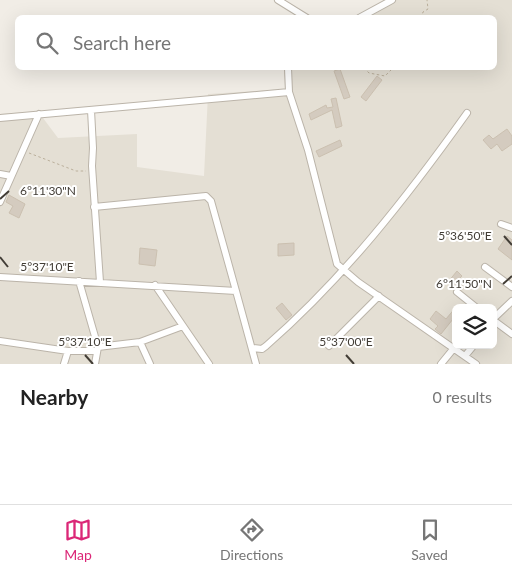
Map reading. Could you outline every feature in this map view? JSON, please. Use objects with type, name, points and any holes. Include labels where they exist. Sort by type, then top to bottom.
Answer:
[{"type":"street","points":[[278,0],[302,15]]},
{"type":"street","points":[[364,15],[392,0]]},
{"type":"street","points":[[288,70],[289,92],[308,150],[332,252],[337,264],[452,347]]},
{"type":"street","points":[[0,118],[289,92]]},
{"type":"street","points":[[91,110],[92,171],[100,282]]},
{"type":"street","points":[[253,348],[262,348],[272,340],[343,270],[420,179],[467,113]]},
{"type":"street","points":[[0,202],[39,114]]},
{"type":"street","points":[[0,174],[12,176]]},
{"type":"street","points":[[94,207],[206,196],[210,201],[256,364]]},
{"type":"street","points":[[501,224],[512,228]]},
{"type":"street","points":[[485,267],[512,287]]},
{"type":"street","points":[[0,277],[236,291]]},
{"type":"street","points":[[79,281],[98,349],[95,364]]},
{"type":"street","points":[[155,285],[209,364]]},
{"type":"street","points":[[458,292],[472,304]]},
{"type":"street","points":[[329,346],[379,296]]},
{"type":"street","points":[[497,316],[512,301]]},
{"type":"street","points":[[497,323],[512,334]]},
{"type":"street","points":[[0,341],[68,351],[98,349],[140,342],[183,326]]},
{"type":"street","points":[[140,342],[150,364]]},
{"type":"street","points":[[441,364],[453,349]]},
{"type":"street","points":[[456,349],[476,364]]},
{"type":"street","points":[[466,356],[471,349]]},
{"type":"street","points":[[64,364],[68,351]]},
{"type":"path","points":[[422,15],[428,9],[427,0]]},
{"type":"path","points":[[366,70],[369,73],[385,76],[391,70]]},
{"type":"path","points":[[23,150],[76,172],[92,171]]},
{"type":"shaded area","points":[[387,0],[512,0],[512,364],[0,364],[0,114],[41,111],[43,118],[58,138],[137,134],[137,167],[204,176],[208,94],[285,89],[284,70],[497,70],[497,15],[358,15]]},
{"type":"building","points":[[340,70],[350,97],[344,99],[334,71]]},
{"type":"building","points":[[377,76],[382,80],[366,101],[361,97]]},
{"type":"building","points":[[336,98],[342,126],[336,128],[332,110],[311,120],[309,114],[326,105],[327,108],[333,107],[331,99]]},
{"type":"building","points":[[507,129],[512,136],[512,144],[502,151],[497,144],[491,149],[483,140],[489,135],[493,139]]},
{"type":"building","points":[[340,140],[342,146],[319,157],[316,151]]},
{"type":"building","points":[[9,195],[25,204],[19,218],[9,213],[13,206],[6,202]]},
{"type":"building","points":[[507,236],[512,240],[512,260],[498,249]]},
{"type":"building","points":[[294,243],[294,255],[278,256],[278,244]]},
{"type":"building","points":[[140,248],[157,250],[155,266],[139,264]]},
{"type":"building","points":[[457,271],[462,276],[457,281],[464,287],[462,290],[448,282]]},
{"type":"building","points":[[282,303],[292,315],[286,320],[276,308]]},
{"type":"building","points":[[436,311],[446,319],[452,312],[452,320],[441,334],[435,329],[438,326],[430,319]]}]
